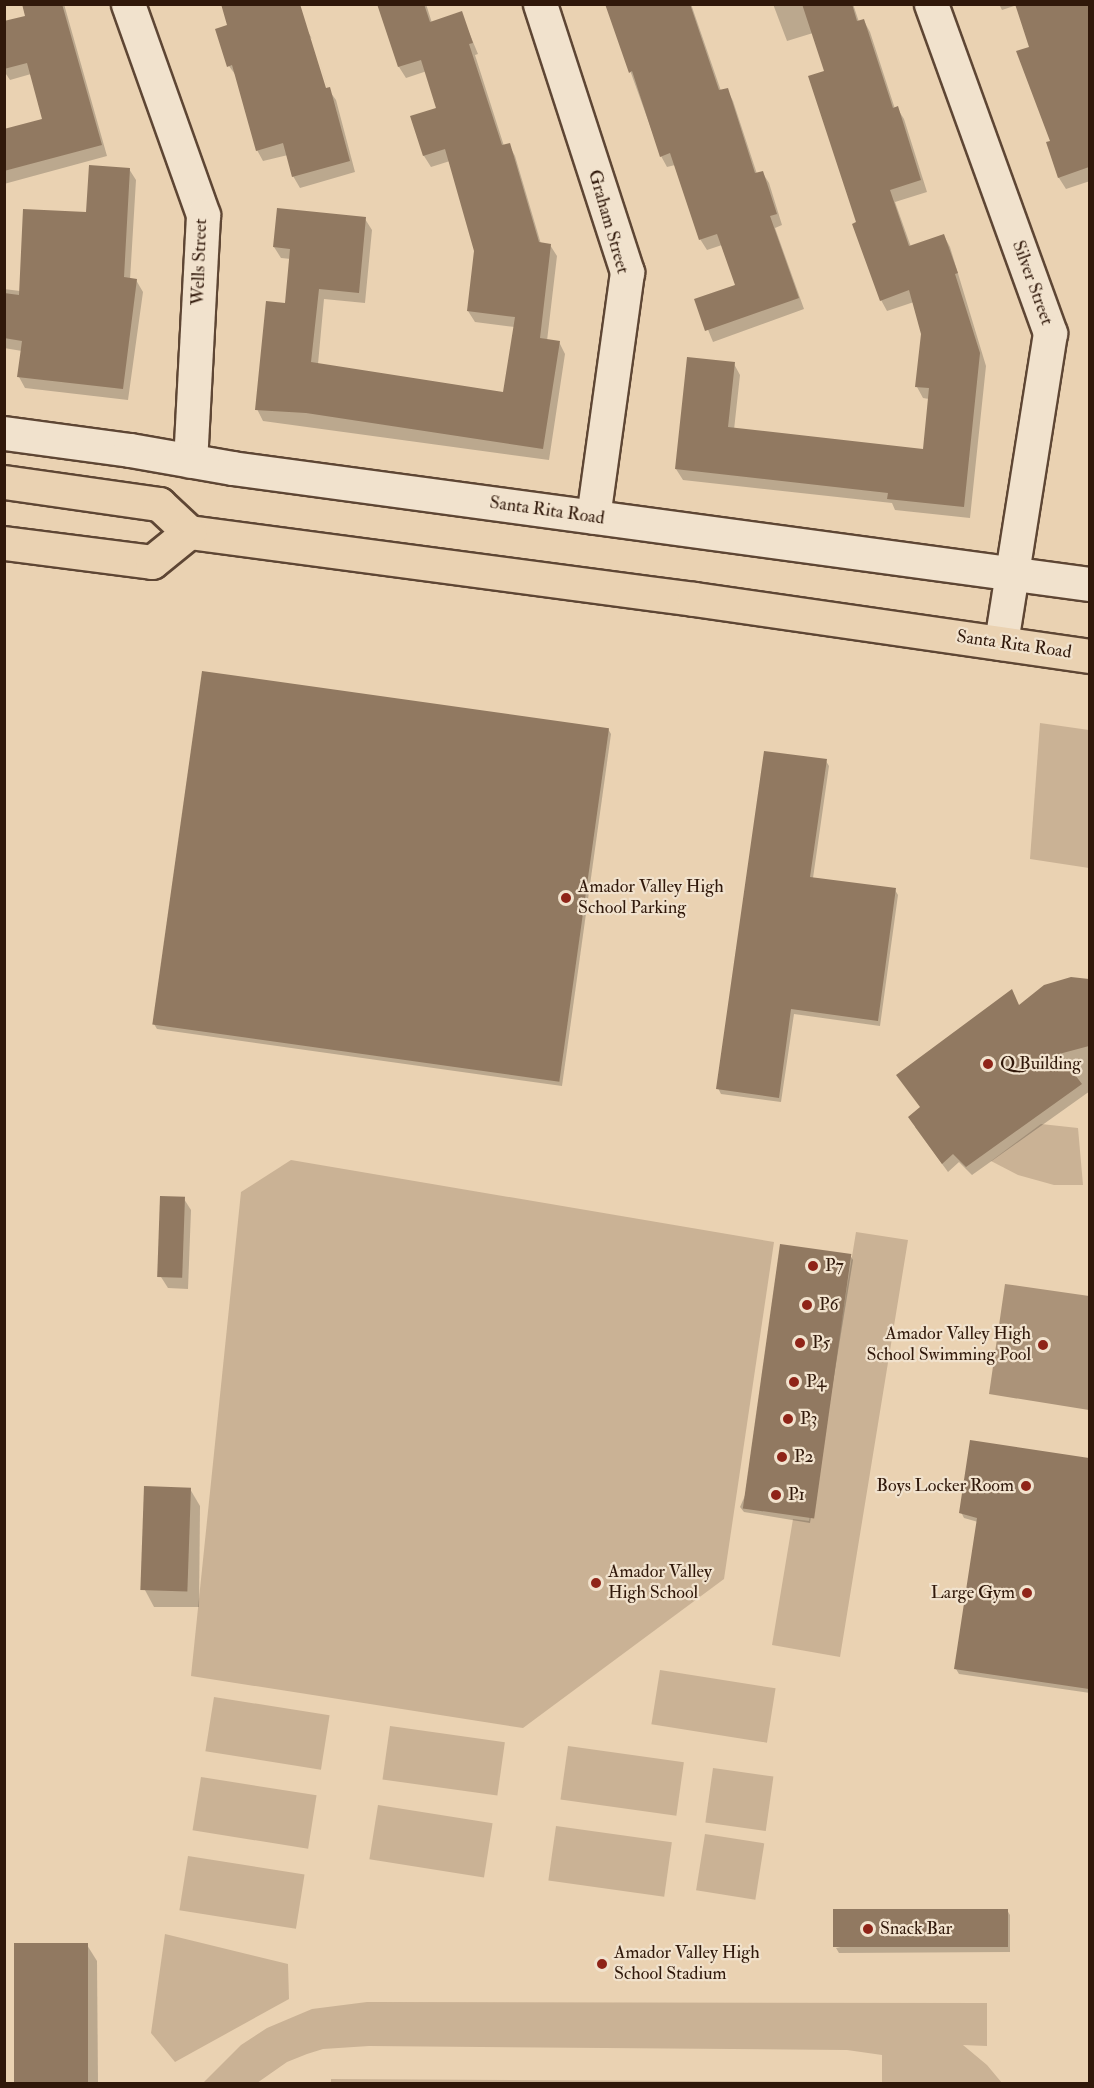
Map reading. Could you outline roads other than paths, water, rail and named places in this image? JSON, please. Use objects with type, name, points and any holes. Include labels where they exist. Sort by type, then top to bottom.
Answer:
[{"type":"main road","points":[[4,482],[159,504],[189,532],[152,562],[4,543]]},
{"type":"main road","name":"Santa Rita Road","points":[[189,532],[684,598],[1089,656]]},
{"type":"street","name":"Wells Street","points":[[128,4],[203,215],[190,461]]},
{"type":"street","name":"Graham Street","points":[[540,4],[627,272],[593,517]]},
{"type":"street","name":"Silver Street","points":[[931,4],[1050,333],[1001,643]]},
{"type":"street","name":"Santa Rita Road","points":[[4,433],[190,461],[1089,584]]},
{"type":"place","name":"Amador Valley High School Parking","points":[[566,898]]},
{"type":"place","name":"Q Building","points":[[988,1064]]},
{"type":"place","name":"P7","points":[[813,1266]]},
{"type":"place","name":"P6","points":[[807,1305]]},
{"type":"place","name":"P5","points":[[800,1343]]},
{"type":"place","name":"Amador Valley High School Swimming Pool","points":[[1043,1345]]},
{"type":"place","name":"P4","points":[[794,1382]]},
{"type":"place","name":"P3","points":[[788,1419]]},
{"type":"place","name":"P2","points":[[782,1457]]},
{"type":"place","name":"Boys Locker Room","points":[[1026,1486]]},
{"type":"place","name":"P1","points":[[776,1495]]},
{"type":"place","name":"Amador Valley High School","points":[[596,1583]]},
{"type":"place","name":"Large Gym","points":[[1027,1593]]},
{"type":"place","name":"Snack Bar","points":[[868,1929]]},
{"type":"place","name":"Amador Valley High School Stadium","points":[[602,1964]]}]
